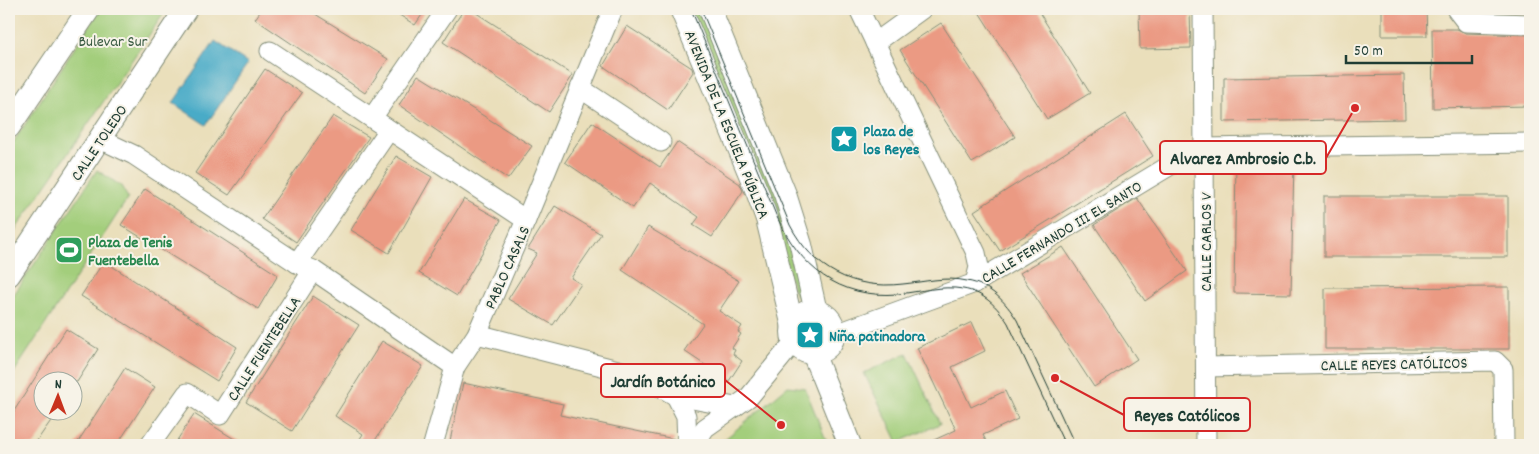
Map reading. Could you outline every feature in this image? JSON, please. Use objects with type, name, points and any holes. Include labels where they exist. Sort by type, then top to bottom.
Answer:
[{"type":"street","points":[[9,127],[89,9]]},
{"type":"street","name":"CALLE TOLEDO","points":[[9,275],[186,9]]},
{"type":"street","points":[[372,118],[447,9]]},
{"type":"street","name":"PABLO CASALS","points":[[433,445],[455,367],[476,334],[526,220],[612,9]]},
{"type":"street","name":"AVENIDA DE LA ESCUELA PÚBLICA","points":[[682,9],[767,219],[793,334]]},
{"type":"street","name":"AVENIDA DE LA ESCUELA PÚBLICA","points":[[710,9],[785,194],[801,245],[816,312]]},
{"type":"street","points":[[859,9],[976,253],[979,268],[975,283]]},
{"type":"street","points":[[875,43],[922,9]]},
{"type":"street","name":"CALLE CARLOS V","points":[[1203,9],[1206,445]]},
{"type":"street","points":[[1456,9],[1466,22],[1530,24]]},
{"type":"street","points":[[270,51],[526,220]]},
{"type":"street","points":[[580,88],[661,142]]},
{"type":"street","name":"CALLE FUENTEBELLA","points":[[150,445],[188,393],[220,415],[305,266],[389,130]]},
{"type":"street","points":[[100,138],[134,155],[305,266],[455,367]]},
{"type":"street","name":"CALLE FERNANDO III EL SANTO","points":[[833,336],[975,283],[1204,148],[1530,143]]},
{"type":"street","points":[[694,445],[705,428],[749,397],[793,334],[802,315],[816,312],[828,318],[832,324],[833,336],[827,348],[813,353],[804,352],[793,334]]},
{"type":"street","points":[[476,334],[642,376],[676,396],[735,406]]},
{"type":"street","points":[[813,353],[850,445]]},
{"type":"street","name":"CALLE REYES CATÓLICOS","points":[[1206,367],[1495,361],[1503,369],[1504,445]]},
{"type":"street","points":[[676,396],[686,416],[687,445]]},
{"type":"green space","name":"Bulevar Sur","points":[[100,9],[167,9],[9,239],[9,149]]},
{"type":"green space","points":[[687,9],[704,9],[785,204],[803,297],[797,298]]},
{"type":"green space","name":"Plaza de Tenis Fuentebella","points":[[97,170],[121,186],[128,198],[9,380],[9,302]]},
{"type":"green space","points":[[907,353],[940,424],[898,442],[864,373]]},
{"type":"green space","points":[[788,386],[805,388],[828,445],[718,445]]},
{"type":"water","points":[[215,41],[248,63],[206,125],[173,103]]},
{"type":"building","points":[[262,9],[307,9],[388,59],[365,93],[255,19]]},
{"type":"building","points":[[390,9],[426,9],[415,25]]},
{"type":"building","points":[[464,9],[470,9],[573,75],[549,112],[443,42]]},
{"type":"building","points":[[977,9],[1037,9],[1090,93],[1047,119]]},
{"type":"building","points":[[1139,9],[1190,9],[1191,48],[1140,49]]},
{"type":"building","points":[[1382,9],[1426,9],[1427,36],[1382,36]]},
{"type":"building","points":[[941,23],[1015,137],[972,163],[900,50]]},
{"type":"building","points":[[627,26],[692,68],[693,72],[668,110],[603,66]]},
{"type":"building","points":[[1432,29],[1457,29],[1466,33],[1530,35],[1530,106],[1433,108]]},
{"type":"building","points":[[265,69],[302,93],[229,195],[195,173]]},
{"type":"building","points":[[418,75],[532,146],[508,179],[399,105]]},
{"type":"building","points":[[1404,75],[1405,119],[1224,122],[1224,78]]},
{"type":"building","points":[[1126,114],[1153,156],[1000,251],[974,211]]},
{"type":"building","points":[[333,116],[369,137],[296,242],[262,219]]},
{"type":"building","points":[[592,122],[660,167],[677,142],[740,184],[743,191],[712,237],[693,225],[699,217],[650,183],[633,208],[565,162]]},
{"type":"building","points":[[396,156],[432,177],[389,253],[351,230]]},
{"type":"building","points":[[1236,161],[1294,162],[1291,294],[1234,293]]},
{"type":"building","points":[[145,189],[278,275],[258,309],[121,225]]},
{"type":"building","points":[[1324,196],[1508,196],[1508,257],[1324,257]]},
{"type":"building","points":[[1137,198],[1187,271],[1145,301],[1094,225]]},
{"type":"building","points":[[464,199],[501,220],[457,296],[419,273]]},
{"type":"building","points":[[555,206],[601,234],[571,278],[581,284],[553,325],[508,299],[537,253],[528,249]]},
{"type":"building","points":[[648,227],[739,281],[719,311],[742,326],[738,332],[741,334],[732,348],[735,350],[733,354],[742,361],[729,381],[684,351],[703,324],[622,270]]},
{"type":"building","points":[[1063,247],[1137,359],[1094,387],[1020,273]]},
{"type":"building","points":[[104,261],[237,347],[217,381],[81,296]]},
{"type":"building","points":[[1509,287],[1509,349],[1325,349],[1325,288]]},
{"type":"building","points":[[313,296],[359,325],[292,431],[246,402]]},
{"type":"building","points":[[972,322],[985,351],[952,367],[971,407],[1005,391],[1018,419],[983,435],[988,445],[923,445],[956,430],[917,348]]},
{"type":"building","points":[[66,329],[98,349],[82,374],[82,372],[39,372]]},
{"type":"building","points":[[382,341],[423,366],[372,445],[356,445],[363,434],[335,416]]},
{"type":"building","points":[[125,368],[155,387],[117,445],[76,445]]},
{"type":"building","points":[[32,383],[32,422],[50,422],[34,445],[16,445],[9,441],[9,419]]},
{"type":"building","points":[[463,383],[563,404],[560,415],[674,439],[673,445],[449,445]]},
{"type":"building","points":[[194,414],[244,445],[174,445]]},
{"type":"tram line","points":[[691,9],[776,215],[786,234],[809,264],[839,285],[857,291],[877,294],[898,294],[939,288],[955,288],[977,293],[989,301],[1008,323],[1065,445]]},
{"type":"tram line","points":[[701,9],[790,225],[810,254],[836,273],[851,280],[867,284],[903,284],[951,279],[975,283],[990,290],[1002,300],[1017,320],[1075,445]]},
{"type":"place","name":"Alvarez Ambrosio C.b.","points":[[1355,108]]},
{"type":"place","name":"Plaza de los Reyes","points":[[844,139]]},
{"type":"place","name":"Plaza de Tenis Fuentebella","points":[[69,250]]},
{"type":"place","name":"Niña patinadora","points":[[810,335]]},
{"type":"place","name":"Reyes Católicos","points":[[1055,378]]},
{"type":"place","name":"Jardín Botánico","points":[[781,425]]}]
